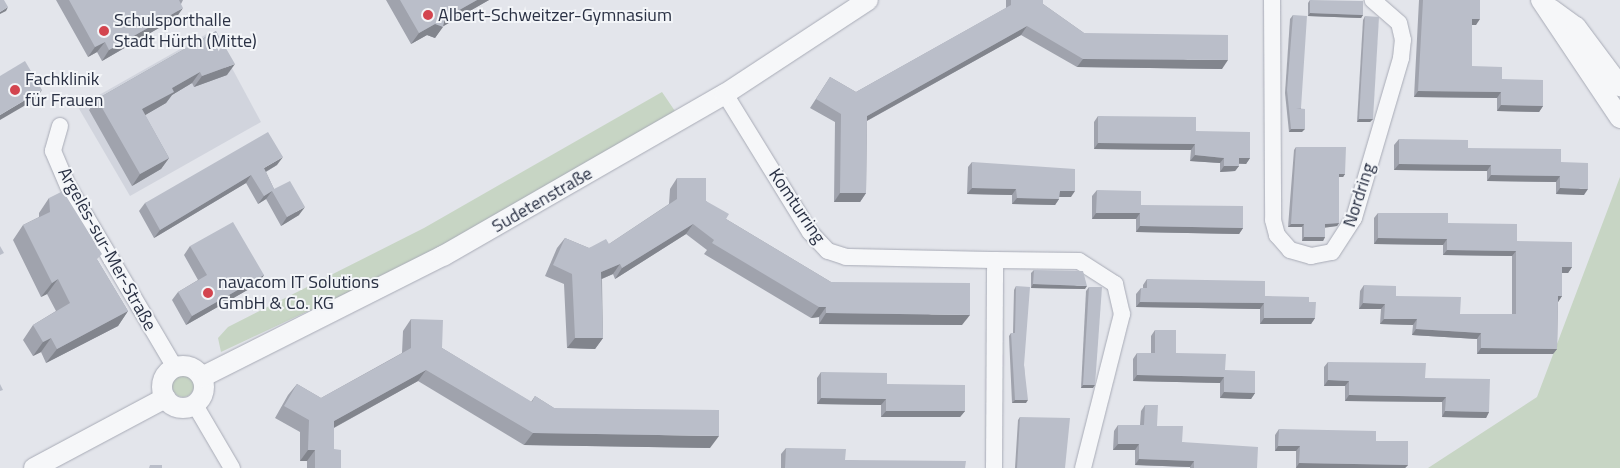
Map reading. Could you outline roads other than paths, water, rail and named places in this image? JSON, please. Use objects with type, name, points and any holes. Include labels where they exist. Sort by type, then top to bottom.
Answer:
[{"type":"street","name":"Sudetenstraße","points":[[202,377],[443,256],[725,94],[868,0]]},
{"type":"street","name":"Nordring","points":[[1272,0],[1273,220],[1278,235],[1290,250],[1311,256],[1332,252],[1354,218],[1401,58],[1403,40],[1399,23],[1374,0]]},
{"type":"street","points":[[1542,2],[1576,28],[1620,86]]},
{"type":"street","points":[[1542,2],[1620,118]]},
{"type":"street","name":"Komturring","points":[[725,94],[810,232],[828,251],[846,257],[1079,261],[1115,284],[1122,314],[1083,468]]},
{"type":"street","name":"Argelès-sur-Mer-Straße","points":[[60,126],[53,151],[68,186],[175,368]]},
{"type":"street","points":[[994,468],[995,260]]},
{"type":"street","points":[[187,366],[202,377],[204,393],[195,405],[175,407],[165,398],[163,381],[175,368],[187,366]]},
{"type":"street","points":[[34,468],[165,398]]},
{"type":"street","points":[[195,405],[232,468]]},
{"type":"place","name":"Albert-Schweitzer-Gymnasium","points":[[428,15]]},
{"type":"place","name":"Schulsporthalle Stadt Hürth (Mitte)","points":[[104,31]]},
{"type":"place","name":"Fachklinik für Frauen","points":[[15,90]]},
{"type":"place","name":"navacom IT Solutions GmbH & Co. KG","points":[[208,293]]}]
